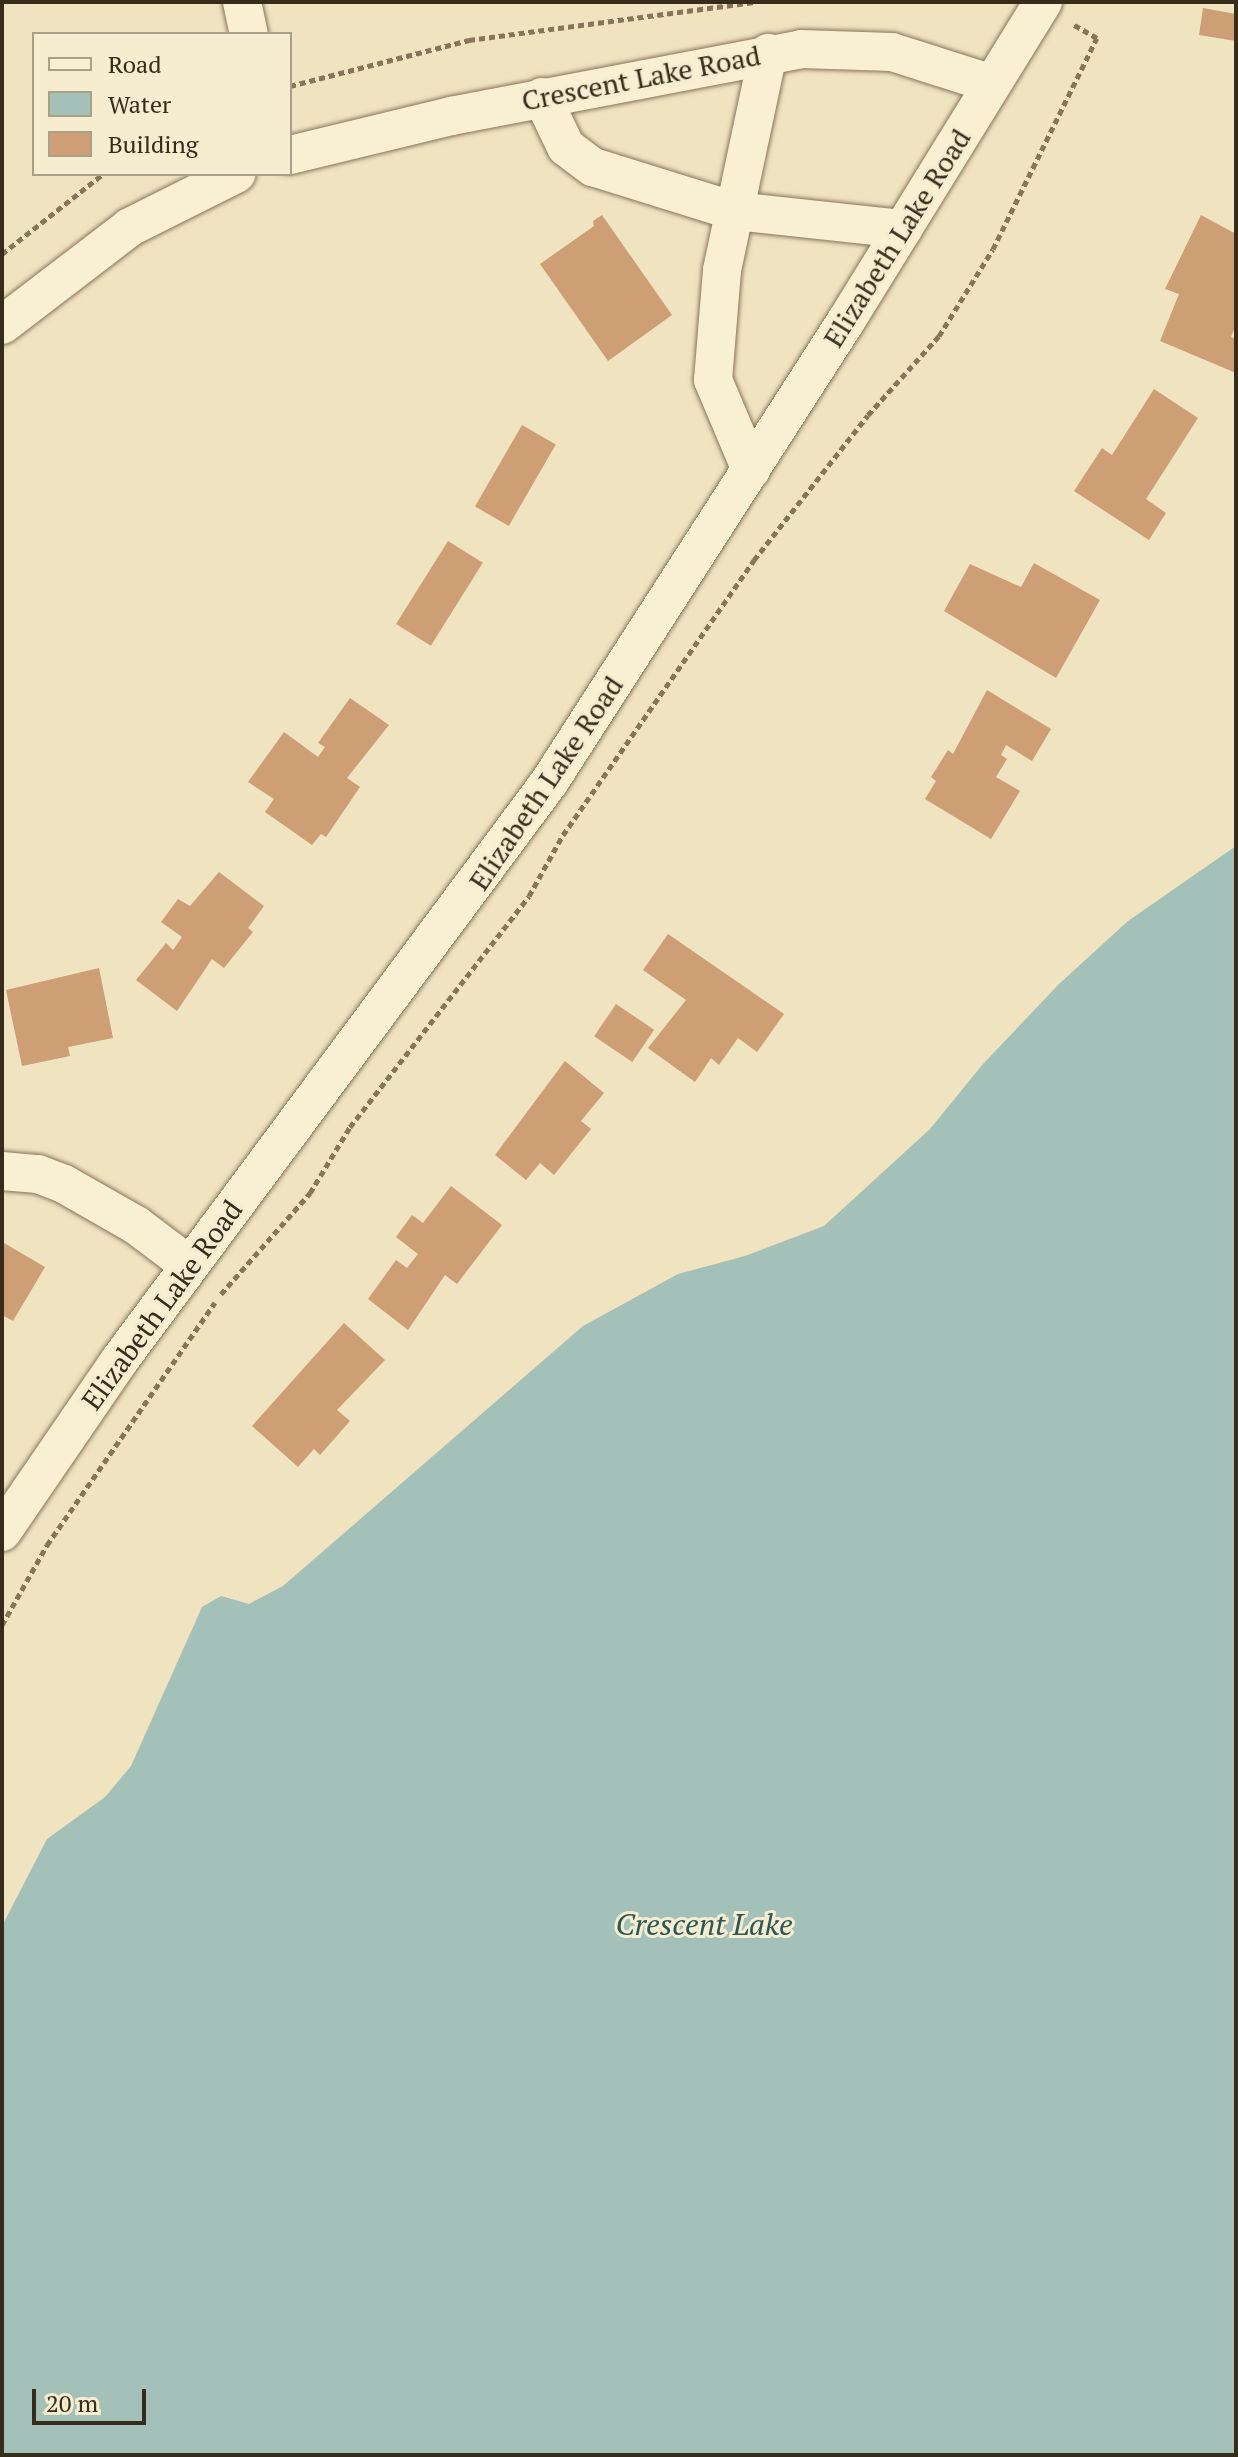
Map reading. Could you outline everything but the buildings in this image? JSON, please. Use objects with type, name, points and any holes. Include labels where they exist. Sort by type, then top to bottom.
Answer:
[{"type":"street","points":[[242,2],[249,32]]},
{"type":"street","name":"Elizabeth Lake Road","points":[[2,1532],[189,1265],[491,867],[751,470],[1042,3]]},
{"type":"street","name":"Crescent Lake Road","points":[[292,155],[542,97],[768,53],[817,48],[892,52],[992,84]]},
{"type":"street","points":[[751,470],[713,380],[722,270],[768,53]]},
{"type":"street","points":[[542,97],[566,147],[593,167],[734,211],[903,229]]},
{"type":"street","points":[[2,325],[130,227],[232,176]]},
{"type":"street","points":[[2,1171],[38,1174],[64,1184],[136,1225],[189,1265]]},
{"type":"path","points":[[292,85],[469,40],[754,2]]},
{"type":"path","points":[[2,1625],[47,1545],[222,1291],[310,1193],[350,1127],[529,896],[563,835],[754,560],[868,415],[939,336],[993,249],[1097,38],[1042,3]]},
{"type":"path","points":[[2,254],[100,176]]},
{"type":"water","name":"Crescent Lake","points":[[1236,846],[1236,2455],[2,2455],[2,1926],[47,1839],[105,1797],[131,1766],[202,1607],[221,1596],[249,1604],[283,1586],[583,1326],[678,1274],[745,1256],[824,1226],[930,1129],[983,1064],[1059,984],[1128,921]]}]
